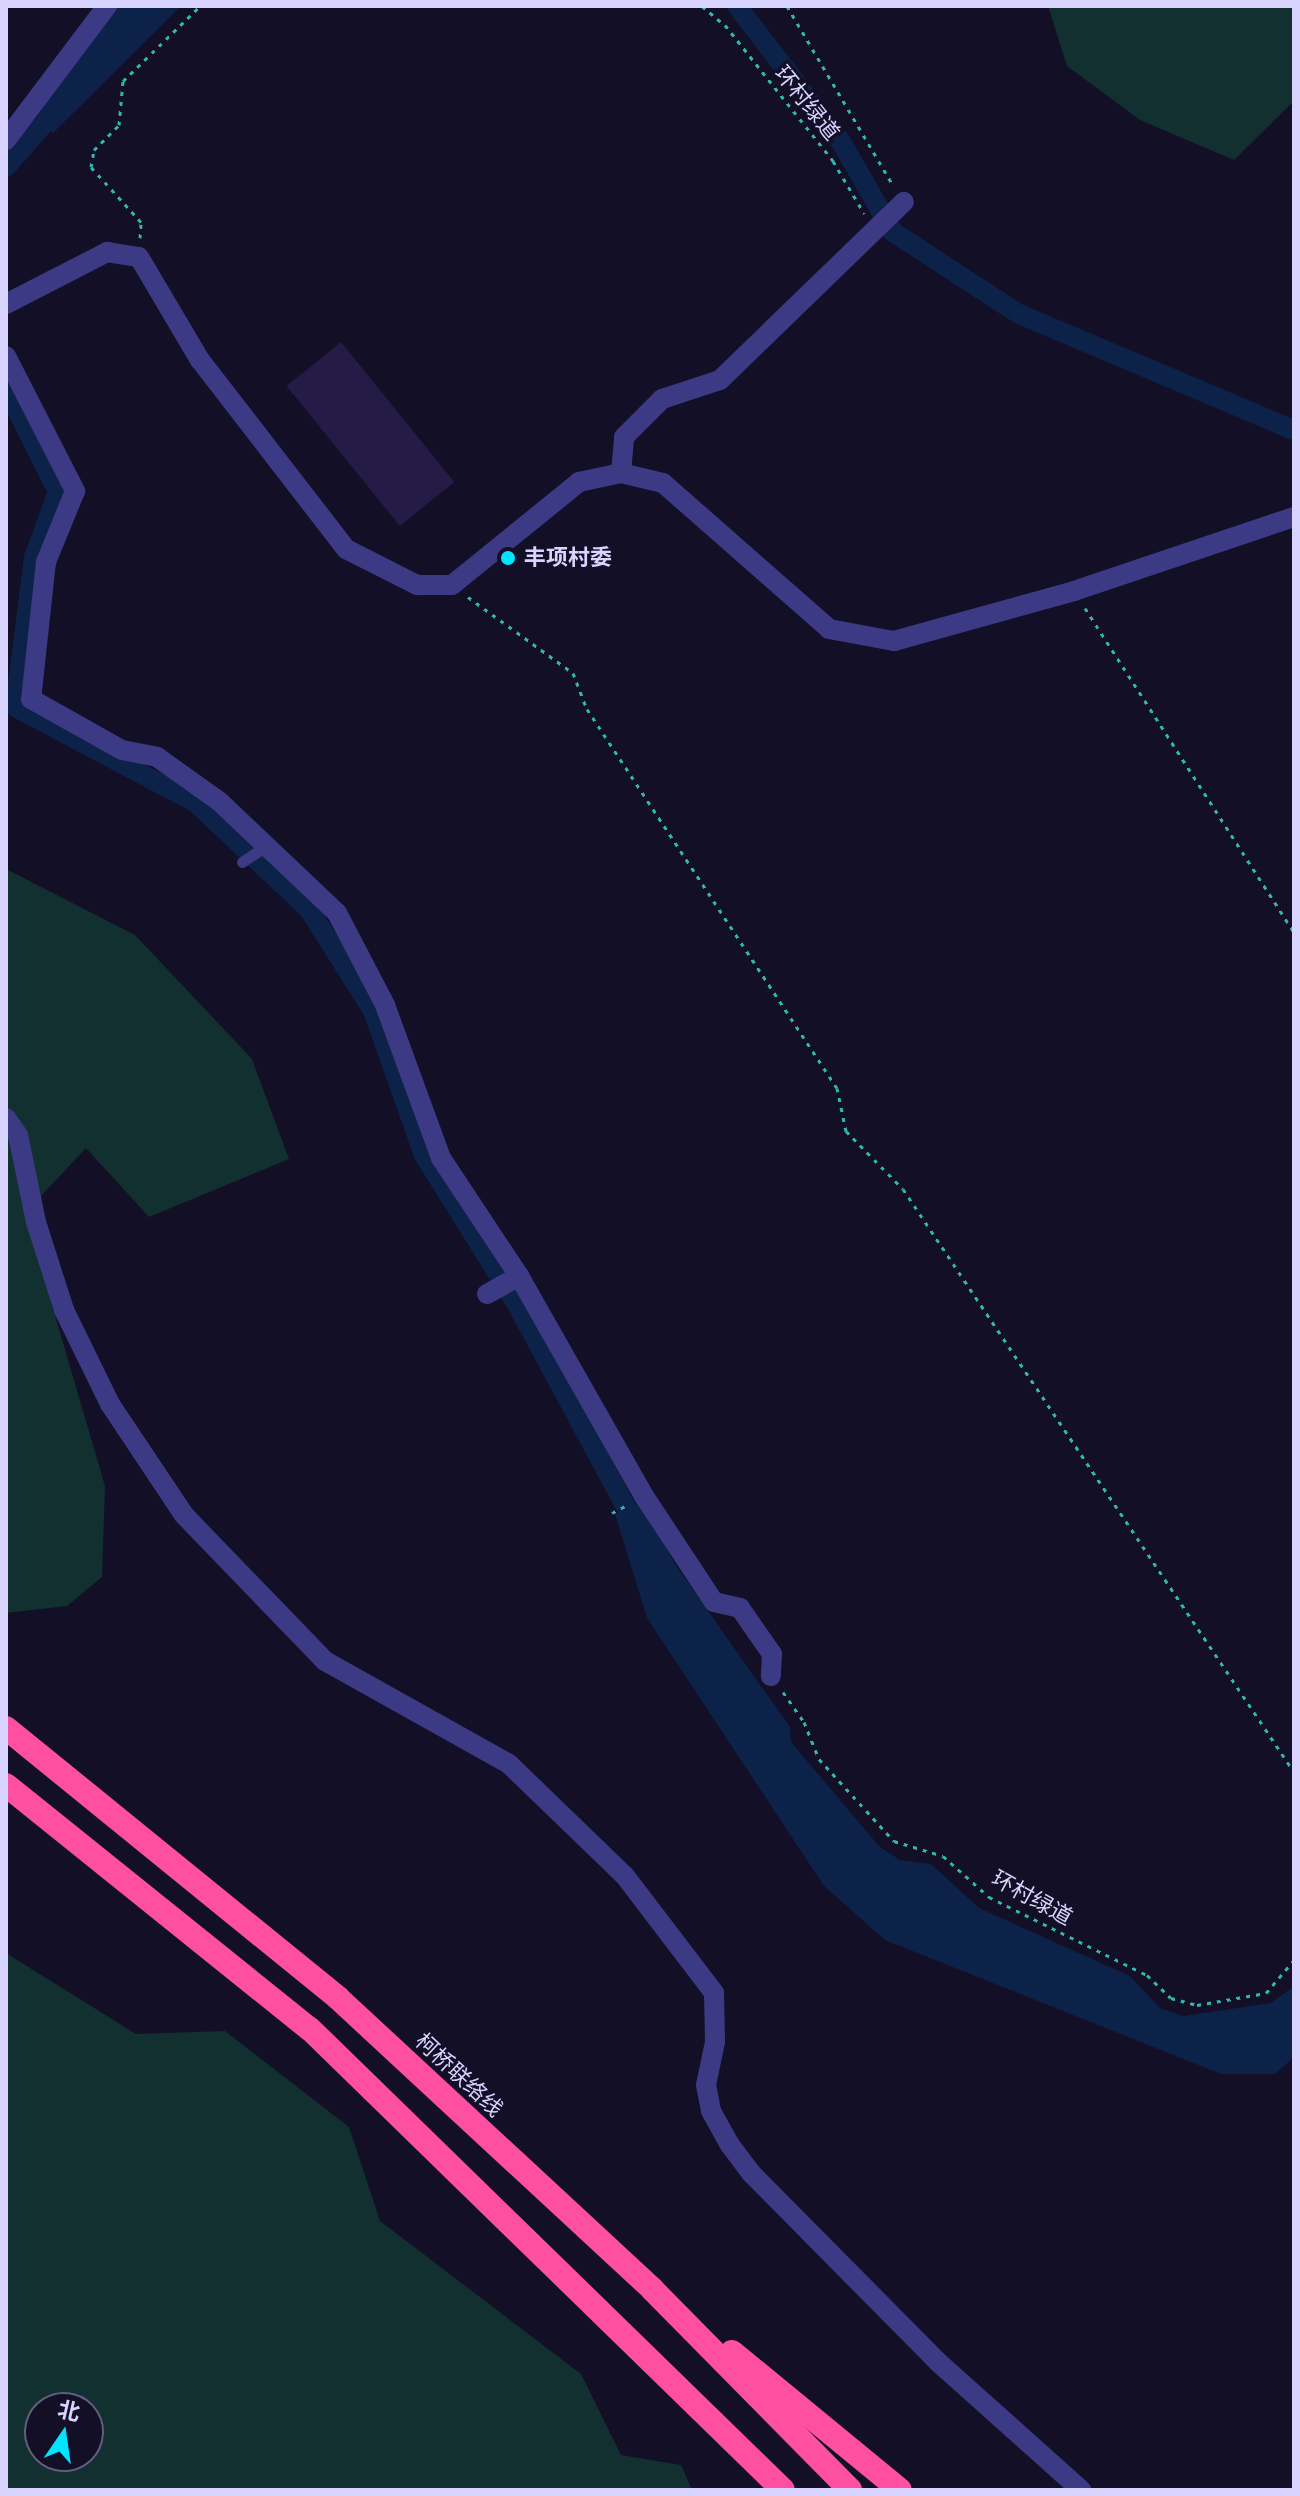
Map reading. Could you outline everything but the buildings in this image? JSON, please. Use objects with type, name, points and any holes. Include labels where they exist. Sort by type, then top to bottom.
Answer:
[{"type":"highway","name":"柯桥联络线","points":[[6,1728],[338,1998],[652,2289],[850,2490]]},
{"type":"highway","points":[[6,1785],[310,2029],[783,2490]]},
{"type":"highway","points":[[652,2289],[900,2490]]},
{"type":"highway","points":[[731,2437],[773,2490]]},
{"type":"street","points":[[6,140],[107,6]]},
{"type":"street","points":[[621,473],[624,437],[662,399],[720,380],[904,202]]},
{"type":"street","points":[[6,304],[107,252],[139,257],[200,360],[346,549],[417,585],[452,585],[579,482],[621,473],[663,483],[829,629],[894,641],[1074,591],[1294,517]]},
{"type":"street","points":[[6,356],[75,491],[46,562],[31,699],[122,750],[157,757],[268,845],[337,913],[385,1005],[441,1158],[503,1285],[714,1602],[740,1608],[772,1654],[771,1676]]},
{"type":"street","points":[[6,1118],[18,1135],[36,1222],[64,1310],[110,1404],[184,1515],[325,1661],[509,1764],[625,1876],[714,1993],[715,2042],[706,2085],[711,2111],[737,2154],[938,2362],[1081,2490]]},
{"type":"lane","points":[[242,862],[268,845]]},
{"type":"path","points":[[139,257],[141,222],[91,167],[94,150],[119,125],[123,81],[200,6]]},
{"type":"path","name":"环村绿道","points":[[702,6],[725,25],[833,161],[874,230]]},
{"type":"path","points":[[787,6],[904,202]]},
{"type":"path","points":[[452,585],[573,673],[587,709],[837,1088],[846,1131],[903,1189],[1294,1772]]},
{"type":"path","points":[[1074,591],[1294,932]]},
{"type":"path","name":"环村绿道","points":[[771,1676],[804,1722],[819,1759],[894,1841],[943,1856],[989,1897],[1147,1975],[1171,1998],[1197,2005],[1266,1993],[1294,1960]]},
{"type":"green space","points":[[1048,6],[1294,6],[1294,101],[1234,160],[1140,120],[1067,66]]},
{"type":"green space","points":[[6,869],[135,935],[252,1059],[289,1159],[149,1217],[86,1148],[25,1213],[105,1486],[102,1577],[67,1606],[6,1613]]},
{"type":"green space","points":[[6,1953],[136,2034],[225,2031],[349,2127],[380,2221],[581,2374],[621,2455],[681,2465],[692,2490],[6,2490]]},
{"type":"water","points":[[111,6],[181,6],[53,133],[34,109]]},
{"type":"water","points":[[641,1501],[675,1564],[790,1727],[791,1742],[879,1846],[900,1860],[931,1864],[979,1908],[1130,1976],[1160,2008],[1183,2016],[1271,2003],[1294,1986],[1294,2057],[1275,2074],[1221,2074],[885,1940],[824,1886],[647,1618],[615,1514]]},
{"type":"waterway","points":[[737,6],[840,140],[893,232],[1019,314],[1294,430]]},
{"type":"waterway","points":[[6,167],[62,103]]},
{"type":"waterway","points":[[6,388],[58,492],[34,557],[15,707],[196,803],[308,908],[373,1011],[424,1155],[515,1301],[639,1531]]},
{"type":"place","name":"丰项村委","points":[[508,558]]}]
